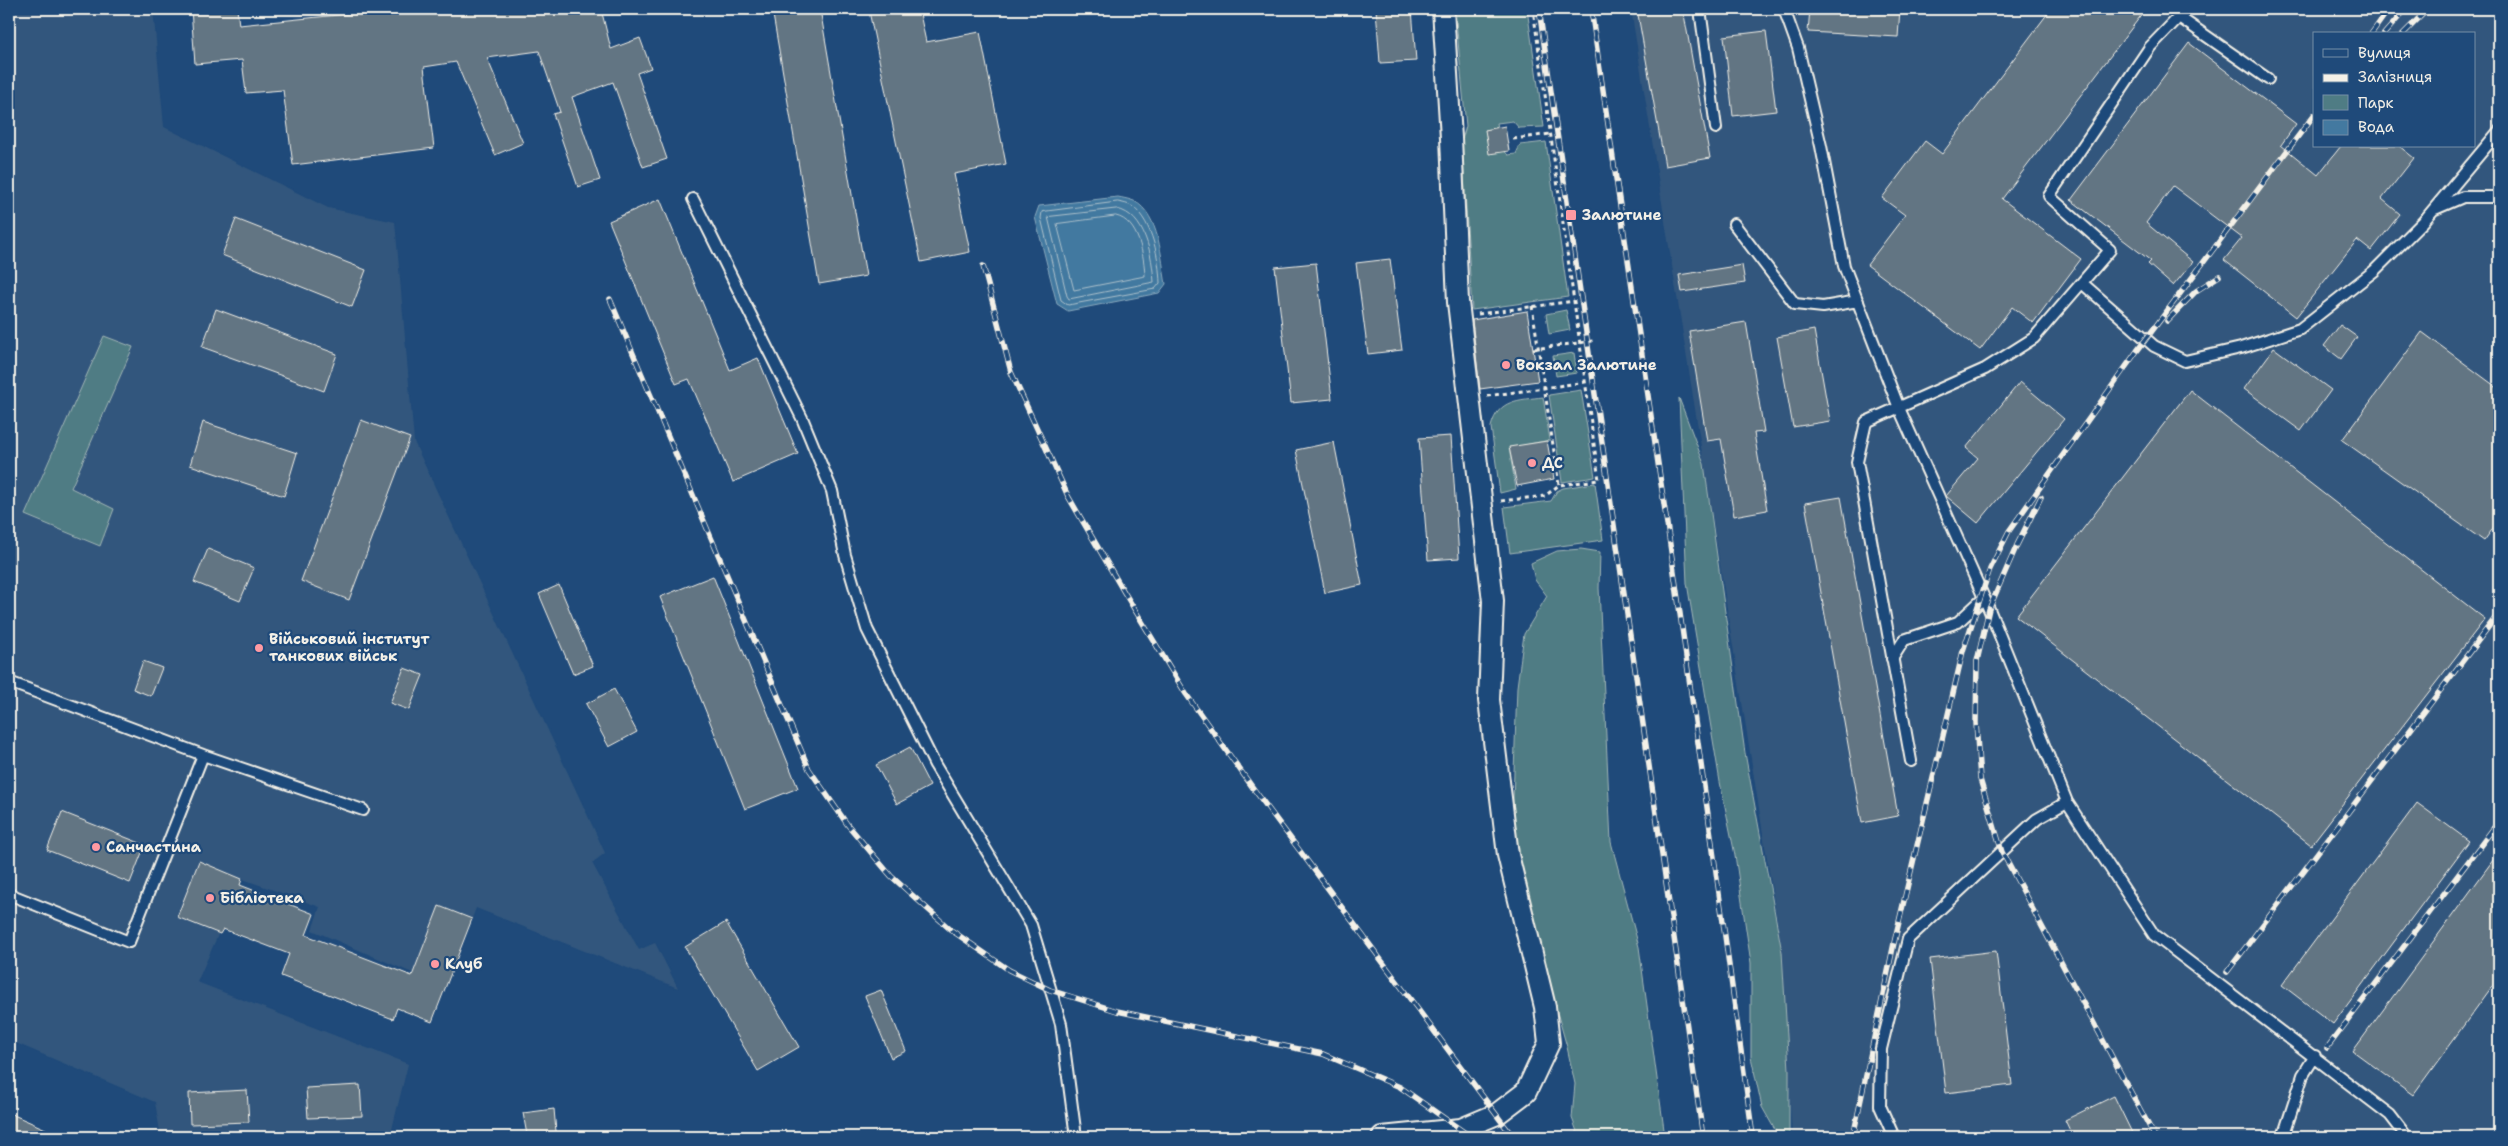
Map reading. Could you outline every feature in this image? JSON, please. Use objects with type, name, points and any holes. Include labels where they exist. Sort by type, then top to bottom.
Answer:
[{"type":"street","points":[[1382,1137],[1412,1136],[1461,1130],[1497,1114],[1526,1092],[1549,1043],[1545,1007],[1508,855],[1489,700],[1493,601],[1460,316],[1443,9]]},
{"type":"lane","points":[[1700,9],[1716,128]]},
{"type":"lane","points":[[1784,9],[1798,48],[1821,146],[1844,266],[1899,408],[1984,598],[2067,802],[2154,935],[2390,1115],[2407,1137]]},
{"type":"lane","points":[[1911,761],[1857,462],[1866,422],[1985,369],[2034,338],[2110,250],[2049,196],[2150,47],[2181,13],[2268,79]]},
{"type":"lane","points":[[2082,283],[2154,346],[2184,361],[2241,348],[2300,329],[2374,271],[2434,209],[2499,131]]},
{"type":"lane","points":[[2434,209],[2463,198],[2499,197]]},
{"type":"lane","points":[[693,199],[802,418],[832,491],[845,555],[867,628],[936,765],[1031,926],[1061,1024],[1076,1137]]},
{"type":"lane","points":[[1734,224],[1795,304],[1823,307],[1858,301]]},
{"type":"lane","points":[[1892,659],[1904,640],[1958,622],[1984,598]]},
{"type":"lane","points":[[9,682],[203,755],[363,810]]},
{"type":"lane","points":[[9,894],[129,942],[203,755]]},
{"type":"lane","points":[[1894,1137],[1880,1106],[1881,1049],[1908,939],[2037,819],[2067,802]]},
{"type":"lane","points":[[2283,1137],[2303,1075],[2315,1056]]},
{"type":"path","points":[[1482,503],[1545,496],[1559,484],[1599,480],[1533,9]]},
{"type":"path","points":[[1513,139],[1551,134]]},
{"type":"path","points":[[1460,316],[1574,301]]},
{"type":"path","points":[[1532,306],[1559,484]]},
{"type":"path","points":[[1533,349],[1593,341]]},
{"type":"path","points":[[1470,399],[1586,382]]},
{"type":"shaded area","name":"Військовий інститут танкових військ","points":[[9,9],[153,9],[164,127],[328,208],[395,222],[414,442],[605,853],[592,863],[639,950],[655,943],[678,988],[476,908],[432,1022],[415,974],[312,930],[320,907],[243,879],[197,982],[408,1064],[390,1137],[161,1137],[155,1102],[9,1040]]},
{"type":"shaded area","points":[[1631,9],[2499,9],[2499,1137],[1792,1137],[1782,952]]},
{"type":"green space","points":[[1455,9],[1527,9],[1544,127],[1519,128],[1513,121],[1497,123],[1498,128],[1485,130],[1508,155],[1516,154],[1520,145],[1546,142],[1568,297],[1472,310],[1462,140],[1466,126]]},
{"type":"green space","points":[[1566,310],[1570,330],[1549,334],[1546,314]]},
{"type":"green space","points":[[104,336],[133,347],[71,488],[114,509],[100,546],[25,515]]},
{"type":"green space","points":[[1574,353],[1577,373],[1556,376],[1553,356]]},
{"type":"green space","points":[[1581,390],[1595,477],[1562,482],[1549,395]]},
{"type":"green space","points":[[1543,397],[1550,440],[1509,448],[1516,489],[1500,493],[1491,427],[1494,418],[1504,406],[1518,400]]},
{"type":"green space","points":[[1679,398],[1704,464],[1745,753],[1782,952],[1789,1070],[1789,1137],[1779,1137],[1762,1107],[1751,1057],[1751,963],[1735,855],[1720,782],[1687,583]]},
{"type":"green space","points":[[1595,483],[1603,540],[1510,553],[1504,507],[1551,501],[1557,491],[1563,488]]},
{"type":"green space","points":[[1581,549],[1600,552],[1599,588],[1611,842],[1639,947],[1665,1137],[1579,1137],[1572,1118],[1575,1084],[1567,1047],[1516,868],[1512,830],[1517,687],[1524,634],[1547,596],[1535,580],[1531,563],[1557,551]]},
{"type":"water","points":[[1118,197],[1134,201],[1149,216],[1161,250],[1166,284],[1159,293],[1068,311],[1057,304],[1035,217],[1039,206]]},
{"type":"building","points":[[191,9],[237,9],[239,25],[398,9],[601,9],[611,49],[640,38],[651,68],[637,73],[667,159],[643,167],[613,82],[572,97],[600,180],[578,187],[553,114],[560,112],[539,51],[487,58],[523,143],[495,155],[456,62],[424,67],[434,148],[293,165],[283,90],[246,93],[242,60],[195,64]]},
{"type":"building","points":[[772,9],[820,9],[866,276],[819,284]]},
{"type":"building","points":[[919,9],[926,42],[980,32],[1006,164],[954,174],[970,252],[921,262],[869,11]]},
{"type":"building","points":[[1376,9],[1412,9],[1416,61],[1380,63]]},
{"type":"building","points":[[1637,9],[1683,9],[1710,158],[1665,166]]},
{"type":"building","points":[[1810,9],[1900,9],[1898,37],[1808,32]]},
{"type":"building","points":[[2051,9],[2146,9],[2002,199],[2081,259],[2033,323],[2012,307],[1980,350],[1867,265],[1905,215],[1882,198],[1925,141],[1942,154]]},
{"type":"building","points":[[1766,31],[1776,111],[1733,116],[1724,36]]},
{"type":"building","points":[[2189,43],[2296,124],[2281,145],[2318,175],[2339,148],[2402,148],[2414,158],[2382,199],[2400,214],[2371,251],[2357,240],[2296,317],[2224,260],[2242,238],[2173,186],[2146,223],[2193,262],[2173,286],[2148,264],[2151,261],[2071,200]]},
{"type":"building","points":[[1505,126],[1509,151],[1489,154],[1485,130]]},
{"type":"building","points":[[660,199],[730,370],[758,358],[798,454],[733,482],[689,379],[676,384],[609,221]]},
{"type":"building","points":[[236,219],[366,270],[352,307],[222,255]]},
{"type":"building","points":[[1390,259],[1402,350],[1368,354],[1356,263]]},
{"type":"building","points":[[1316,263],[1332,399],[1291,403],[1275,267]]},
{"type":"building","points":[[1742,265],[1745,283],[1682,292],[1679,275]]},
{"type":"building","points":[[216,309],[337,354],[324,391],[202,347]]},
{"type":"building","name":"Вокзал Залютине","points":[[1527,311],[1538,381],[1480,389],[1472,320]]},
{"type":"building","points":[[1746,322],[1764,432],[1754,433],[1767,510],[1734,516],[1721,439],[1707,441],[1689,331]]},
{"type":"building","points":[[2340,325],[2357,337],[2341,359],[2324,346]]},
{"type":"building","points":[[1814,330],[1830,421],[1793,427],[1777,337]]},
{"type":"building","points":[[2422,332],[2499,389],[2499,520],[2484,541],[2342,440]]},
{"type":"building","points":[[2274,348],[2331,390],[2301,431],[2244,389]]},
{"type":"building","points":[[2020,382],[2064,419],[1978,523],[1946,496],[1978,458],[1966,448]]},
{"type":"building","points":[[2190,390],[2485,619],[2311,845],[2016,616]]},
{"type":"building","points":[[361,420],[410,438],[349,600],[301,581]]},
{"type":"building","points":[[203,422],[297,453],[284,496],[190,465]]},
{"type":"building","points":[[1451,436],[1459,558],[1428,560],[1419,438]]},
{"type":"building","name":"ДС","points":[[1547,441],[1554,479],[1517,486],[1509,447]]},
{"type":"building","points":[[1334,442],[1362,585],[1325,593],[1296,450]]},
{"type":"building","points":[[1841,497],[1898,816],[1862,823],[1805,503]]},
{"type":"building","points":[[208,549],[254,568],[240,601],[194,582]]},
{"type":"building","points":[[713,576],[798,788],[745,809],[660,597]]},
{"type":"building","points":[[559,585],[593,666],[573,674],[539,594]]},
{"type":"building","points":[[143,661],[162,668],[151,696],[133,689]]},
{"type":"building","points":[[404,668],[423,675],[409,710],[390,703]]},
{"type":"building","points":[[614,689],[637,732],[609,747],[586,704]]},
{"type":"building","points":[[910,747],[930,786],[897,804],[876,765]]},
{"type":"building","points":[[2417,803],[2469,841],[2333,1024],[2282,985]]},
{"type":"building","name":"Санчастина","points":[[62,812],[145,845],[130,883],[47,850]]},
{"type":"building","points":[[2499,852],[2499,977],[2413,1095],[2353,1051]]},
{"type":"building","points":[[199,861],[242,879],[240,885],[314,914],[306,935],[412,976],[439,906],[472,919],[432,1022],[397,1008],[393,1019],[281,976],[289,954],[223,929],[220,934],[177,917]]},
{"type":"building","points":[[726,922],[799,1047],[758,1071],[685,947]]},
{"type":"building","points":[[1996,951],[2012,1085],[1946,1093],[1930,959]]},
{"type":"building","points":[[881,990],[906,1051],[891,1058],[865,996]]},
{"type":"building","points":[[360,1085],[362,1116],[308,1118],[306,1088]]},
{"type":"building","points":[[247,1090],[249,1122],[190,1124],[189,1093]]},
{"type":"building","points":[[2114,1096],[2134,1137],[2073,1137],[2065,1120]]},
{"type":"building","points":[[554,1109],[556,1132],[527,1135],[523,1113]]},
{"type":"building","points":[[9,1113],[64,1137],[9,1137]]},
{"type":"railway","points":[[1539,9],[1703,1137]]},
{"type":"railway","points":[[1591,9],[1677,592],[1753,1137]]},
{"type":"railway","points":[[2372,32],[2389,9]]},
{"type":"railway","points":[[2386,32],[2406,9]]},
{"type":"railway","points":[[2405,32],[2428,9]]},
{"type":"railway","points":[[1853,1137],[1894,943],[1963,651],[1990,569],[2009,531],[2137,351],[2313,116]]},
{"type":"railway","points":[[983,266],[1011,372],[1068,496],[1186,694],[1253,788],[1513,1137]]},
{"type":"railway","points":[[2167,321],[2196,291],[2219,276]]},
{"type":"railway","points":[[610,299],[809,769],[847,824],[891,876],[951,930],[1009,970],[1050,990],[1117,1011],[1323,1054],[1400,1087],[1471,1137]]},
{"type":"railway","points":[[2041,497],[2017,545],[1989,609],[1977,661],[1976,723],[1980,779],[2002,852],[2155,1137]]},
{"type":"railway","points":[[2227,972],[2499,613]]},
{"type":"railway","points":[[2327,1048],[2499,821]]},
{"type":"place","name":"Залютине","points":[[1571,215]]},
{"type":"place","name":"Вокзал Залютине","points":[[1506,365]]},
{"type":"place","name":"ДС","points":[[1532,463]]},
{"type":"place","name":"Військовий інститут танкових військ","points":[[259,648]]},
{"type":"place","name":"Санчастина","points":[[96,847]]},
{"type":"place","name":"Бібліотека","points":[[210,898]]},
{"type":"place","name":"Клуб","points":[[435,964]]}]
